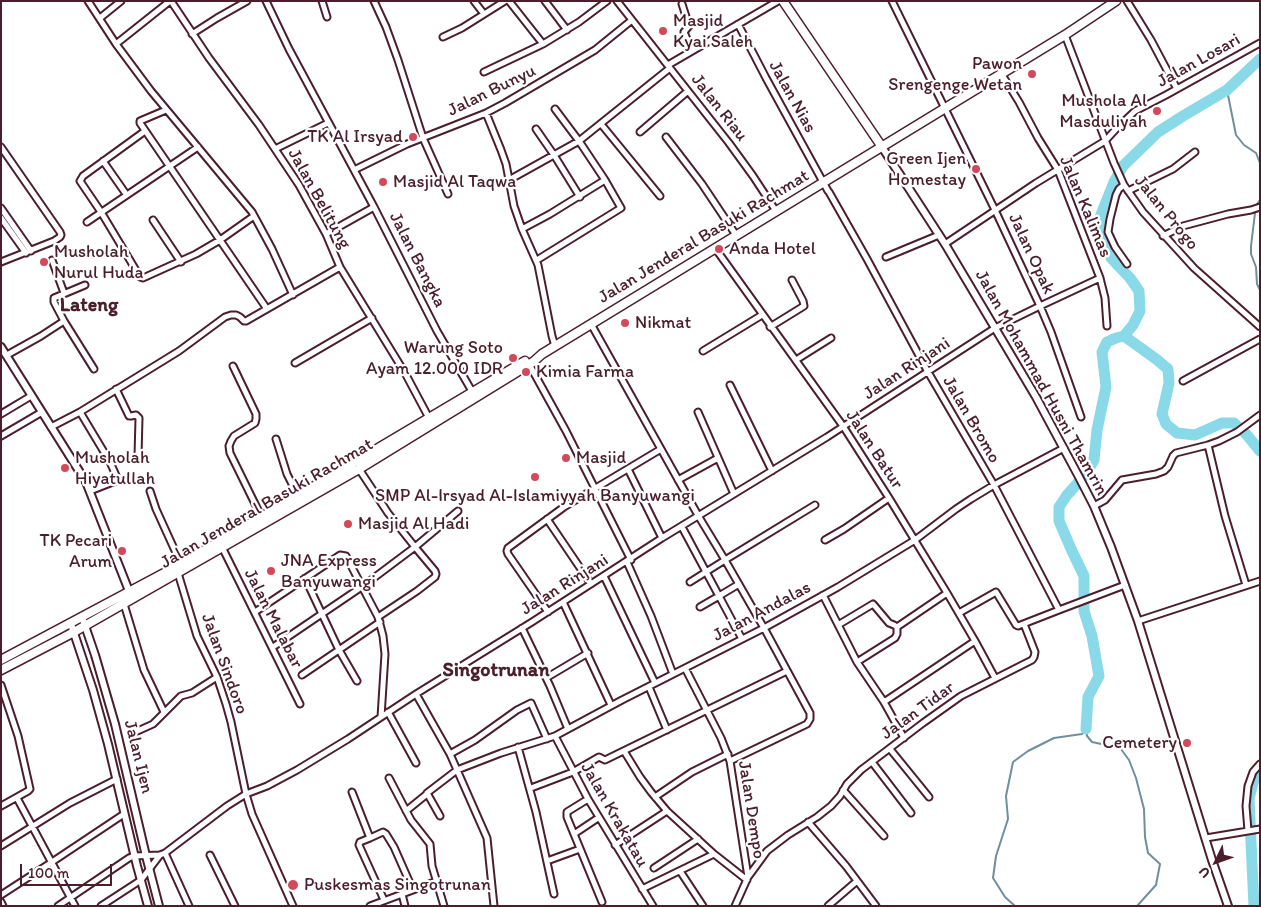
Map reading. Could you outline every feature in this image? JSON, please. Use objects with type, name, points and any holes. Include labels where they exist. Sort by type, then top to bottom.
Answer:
[{"type":"main road","points":[[783,1],[882,147]]},
{"type":"main road","name":"Jalan Jenderal Basuki Rachmat","points":[[1,670],[74,632],[178,573],[222,547],[289,504],[298,496],[429,418],[529,364],[555,346],[1065,35],[1116,1]]},
{"type":"main road","name":"Jalan Jenderal Basuki Rachmat","points":[[1,660],[180,564],[261,516],[359,469],[530,358],[542,354]]},
{"type":"street","points":[[88,1],[116,44],[151,91],[254,216],[272,249],[293,295]]},
{"type":"street","points":[[100,18],[122,1]]},
{"type":"street","points":[[116,44],[171,1]]},
{"type":"street","name":"Jalan Belitung","points":[[171,1],[192,34],[276,149],[303,191],[326,234],[340,267],[405,373],[429,418]]},
{"type":"street","points":[[192,34],[247,1]]},
{"type":"street","name":"Jalan Bangka","points":[[266,1],[328,123],[474,395]]},
{"type":"street","points":[[322,1],[327,17]]},
{"type":"street","points":[[374,1],[398,60],[423,138],[448,194]]},
{"type":"street","points":[[474,1],[484,14]]},
{"type":"street","points":[[443,37],[505,1]]},
{"type":"street","points":[[509,1],[544,44]]},
{"type":"street","points":[[545,1],[568,30]]},
{"type":"street","points":[[484,72],[544,44],[568,30],[606,1]]},
{"type":"street","name":"Jalan Riau","points":[[617,1],[734,149],[776,211]]},
{"type":"street","points":[[509,180],[579,141],[669,67],[692,51],[778,1]]},
{"type":"street","name":"Jalan Opak","points":[[892,1],[1040,306],[1081,417]]},
{"type":"street","points":[[1127,1],[1151,40],[1177,89]]},
{"type":"street","points":[[682,4],[689,26],[684,32],[692,51]]},
{"type":"street","name":"Jalan Bunyu","points":[[354,170],[423,138],[486,113],[543,82],[595,50],[632,20]]},
{"type":"street","name":"Jalan Nias","points":[[738,24],[823,182]]},
{"type":"street","name":"Jalan Progo","points":[[1065,35],[1114,163],[1128,191],[1163,236],[1194,268],[1260,327]]},
{"type":"street","name":"Jalan Losari","points":[[945,244],[995,210],[1106,141],[1135,111],[1260,42]]},
{"type":"street","name":"Jalan Kalimas","points":[[995,328],[1100,278],[1058,170],[1001,73]]},
{"type":"street","points":[[640,132],[688,91]]},
{"type":"street","points":[[537,260],[621,208],[579,141],[555,109]]},
{"type":"street","points":[[166,110],[140,121],[140,123],[267,309]]},
{"type":"street","points":[[486,113],[499,142],[513,201],[522,229],[537,260],[555,346]]},
{"type":"street","points":[[276,149],[328,123]]},
{"type":"street","points":[[601,124],[660,196]]},
{"type":"street","points":[[536,130],[580,197]]},
{"type":"street","points":[[145,131],[82,177],[80,181],[142,278],[181,262],[220,240],[254,216]]},
{"type":"street","points":[[666,137],[702,184],[736,235]]},
{"type":"street","points":[[1,147],[60,232],[57,240],[1,262]]},
{"type":"street","points":[[87,222],[198,147]]},
{"type":"street","name":"Jalan Mohammad Husni Thamrin","points":[[882,147],[945,244],[1036,397],[1094,506],[1138,621],[1228,906]]},
{"type":"street","points":[[1128,191],[1173,169],[1195,152]]},
{"type":"street","points":[[103,161],[126,194]]},
{"type":"street","points":[[522,229],[580,197],[605,180]]},
{"type":"street","name":"Jalan Bromo","points":[[823,182],[928,372],[994,485],[1059,610]]},
{"type":"street","points":[[1123,183],[1116,195],[1108,232],[1115,248],[1127,264]]},
{"type":"street","points":[[326,234],[374,207]]},
{"type":"street","points":[[1163,236],[1183,226],[1260,207]]},
{"type":"street","points":[[1,208],[28,252]]},
{"type":"street","points":[[1,218],[28,252]]},
{"type":"street","points":[[153,220],[181,262]]},
{"type":"street","points":[[886,257],[939,235]]},
{"type":"street","name":"Jalan Batur","points":[[715,248],[843,426],[915,540],[995,678]]},
{"type":"street","points":[[52,260],[64,293]]},
{"type":"street","points":[[52,427],[80,412],[179,351],[228,316],[238,316],[245,322],[340,267]]},
{"type":"street","points":[[1100,278],[1106,298],[1107,326]]},
{"type":"street","points":[[770,326],[804,306],[792,280]]},
{"type":"street","points":[[86,285],[55,297],[53,300],[94,369]]},
{"type":"street","points":[[703,351],[762,315]]},
{"type":"street","points":[[295,363],[372,318]]},
{"type":"street","points":[[7,356],[64,320]]},
{"type":"street","points":[[591,324],[698,517],[764,628],[810,713],[810,719],[807,724],[730,761]]},
{"type":"street","name":"Jalan Rinjani","points":[[162,854],[246,794],[267,786],[297,770],[348,739],[416,694],[629,561],[662,538],[772,471],[995,328]]},
{"type":"street","points":[[796,360],[831,338]]},
{"type":"street","points":[[1183,381],[1260,339]]},
{"type":"street","points":[[1,347],[77,467],[90,491],[129,591]]},
{"type":"street","points":[[529,364],[566,431],[629,561],[673,674]]},
{"type":"street","points":[[233,366],[256,414],[256,419],[255,423],[234,436],[230,441],[230,453],[261,516]]},
{"type":"street","points":[[730,385],[772,471]]},
{"type":"street","points":[[116,389],[129,416],[136,415],[139,418],[138,456]]},
{"type":"street","points":[[1,414],[31,396]]},
{"type":"street","points":[[1,436],[42,412]]},
{"type":"street","points":[[80,412],[110,462],[118,480],[90,491]]},
{"type":"street","points":[[698,412],[734,494]]},
{"type":"street","points":[[1094,506],[1105,500],[1122,480],[1161,473],[1168,467],[1176,453],[1219,442],[1237,432],[1260,415]]},
{"type":"street","points":[[276,439],[287,474],[298,496]]},
{"type":"street","points":[[1208,445],[1225,516],[1246,586]]},
{"type":"street","name":"Jalan Andalas","points":[[406,810],[457,770],[518,747],[556,736],[764,628],[915,540],[956,509],[994,485],[1064,448]]},
{"type":"street","points":[[548,612],[507,550],[547,519],[661,449]]},
{"type":"street","points":[[678,480],[718,458]]},
{"type":"street","points":[[302,675],[379,620],[435,577],[436,574],[388,512],[359,469]]},
{"type":"street","points":[[628,469],[662,538]]},
{"type":"street","points":[[150,491],[180,564]]},
{"type":"street","points":[[826,540],[889,498]]},
{"type":"street","points":[[690,582],[815,505]]},
{"type":"street","points":[[272,648],[363,586],[415,547],[458,511]]},
{"type":"street","points":[[547,519],[591,584]]},
{"type":"street","points":[[682,527],[742,639]]},
{"type":"street","name":"Jalan Malabar","points":[[222,547],[300,704]]},
{"type":"street","points":[[255,612],[340,555],[348,557],[379,620],[383,636],[385,654],[381,717]]},
{"type":"street","name":"Jalan Sindoro","points":[[178,573],[197,636],[217,677],[231,722],[252,814],[293,906]]},
{"type":"street","points":[[604,576],[655,683]]},
{"type":"street","points":[[305,578],[339,650],[357,682]]},
{"type":"street","points":[[1138,621],[1260,581]]},
{"type":"street","points":[[700,607],[739,584]]},
{"type":"street","points":[[959,613],[996,592],[1016,626],[1125,586]]},
{"type":"street","points":[[897,627],[947,594]]},
{"type":"street","points":[[823,595],[857,662],[884,702],[904,738]]},
{"type":"street","points":[[563,602],[612,706]]},
{"type":"street","points":[[124,604],[144,670],[164,712]]},
{"type":"street","points":[[838,625],[873,604],[889,623],[897,627]]},
{"type":"street","name":"Jalan Ijen","points":[[82,617],[115,724],[159,906]]},
{"type":"street","name":"Jalan Ijen","points":[[70,623],[93,690],[148,906]]},
{"type":"street","name":"Jalan Tidar","points":[[735,906],[747,879],[772,846],[836,801],[851,779],[961,696],[1032,660],[1035,652],[1024,624]]},
{"type":"street","points":[[857,662],[895,638],[898,633],[897,627]]},
{"type":"street","points":[[522,628],[568,729]]},
{"type":"street","points":[[884,702],[975,641]]},
{"type":"street","points":[[546,678],[588,654]]},
{"type":"street","name":"Jalan Dempo","points":[[685,668],[728,754],[747,879]]},
{"type":"street","points":[[531,788],[573,772],[599,757],[605,760],[786,671]]},
{"type":"street","points":[[131,734],[153,724],[181,696],[192,693],[217,677]]},
{"type":"street","points":[[1,685],[18,736],[30,787],[29,790],[17,798],[1,806]]},
{"type":"street","points":[[648,687],[667,730]]},
{"type":"street","points":[[416,694],[450,754],[487,838],[494,906]]},
{"type":"street","points":[[450,754],[530,704],[547,739]]},
{"type":"street","points":[[388,712],[416,763]]},
{"type":"street","name":"Jalan Krakatau","points":[[556,736],[598,818],[653,906]]},
{"type":"street","points":[[518,747],[531,788],[554,894]]},
{"type":"street","points":[[890,749],[929,797]]},
{"type":"street","points":[[624,751],[641,780],[667,810],[714,854],[747,879]]},
{"type":"street","points":[[655,797],[692,772],[728,754]]},
{"type":"street","points":[[872,762],[911,813]]},
{"type":"street","points":[[1249,831],[1246,806],[1248,786],[1260,764]]},
{"type":"street","points":[[389,778],[406,810],[430,844],[432,866],[444,906]]},
{"type":"street","points":[[1,846],[70,803],[117,779]]},
{"type":"street","points":[[843,790],[884,836]]},
{"type":"street","points":[[352,792],[370,838]]},
{"type":"street","points":[[427,794],[440,816]]},
{"type":"street","points":[[17,798],[75,906]]},
{"type":"street","points":[[588,799],[567,812],[567,817],[602,902]]},
{"type":"street","points":[[615,845],[667,810]]},
{"type":"street","points":[[1,895],[124,814]]},
{"type":"street","points":[[574,834],[598,818]]},
{"type":"street","points":[[808,822],[876,906]]},
{"type":"street","points":[[1206,838],[1260,829]]},
{"type":"street","points":[[384,900],[359,844],[383,832],[394,847],[413,890]]},
{"type":"street","points":[[654,868],[698,839]]},
{"type":"street","points":[[547,862],[580,849]]},
{"type":"street","points":[[58,906],[134,856],[162,854]]},
{"type":"street","points":[[101,906],[141,880],[162,854]]},
{"type":"street","points":[[162,854],[189,906]]},
{"type":"street","points":[[642,889],[714,854]]},
{"type":"street","points":[[210,855],[235,906]]},
{"type":"street","points":[[680,871],[703,906]]},
{"type":"street","points":[[370,906],[437,881]]},
{"type":"street","points":[[828,906],[857,881]]},
{"type":"street","points":[[402,894],[405,906]]},
{"type":"street","points":[[1,902],[3,906]]},
{"type":"waterway","points":[[1086,729],[1088,697],[1099,676],[1092,636],[1084,611],[1084,576],[1059,521],[1059,507],[1087,473],[1094,460],[1097,430],[1106,387],[1102,352],[1107,342],[1124,336],[1133,325],[1140,311],[1139,291],[1130,278],[1111,258],[1100,235],[1100,217],[1114,182],[1123,166],[1158,132],[1227,90],[1260,59]]},
{"type":"waterway","points":[[1227,90],[1236,135],[1244,145],[1256,153],[1260,163]]},
{"type":"waterway","points":[[1260,200],[1255,213],[1251,246],[1251,254],[1256,267],[1257,284],[1260,290]]},
{"type":"waterway","points":[[1124,336],[1168,369],[1169,383],[1162,414],[1166,424],[1177,433],[1195,435],[1222,423],[1234,423],[1260,451]]},
{"type":"waterway","points":[[1015,906],[1005,897],[993,878],[996,856],[1008,819],[1006,796],[1013,762],[1028,751],[1054,738],[1082,734],[1086,729],[1087,736],[1092,742],[1118,745],[1129,760],[1136,778],[1144,809],[1145,837],[1148,853],[1160,864],[1156,885],[1137,906]]},
{"type":"waterway","points":[[1254,906],[1249,799],[1257,773],[1260,772]]},
{"type":"place","name":"Masjid Kyai Saleh","points":[[663,31]]},
{"type":"place","name":"Pawon Srengenge Wetan","points":[[1032,74]]},
{"type":"place","name":"Mushola Al Masduliyah","points":[[1157,111]]},
{"type":"place","name":"TK Al Irsyad","points":[[413,137]]},
{"type":"place","name":"Green Ijen Homestay","points":[[976,169]]},
{"type":"place","name":"Masjid Al Taqwa","points":[[383,182]]},
{"type":"place","name":"Anda Hotel","points":[[719,249]]},
{"type":"place","name":"Musholah Nurul Huda","points":[[44,262]]},
{"type":"place","name":"Nikmat","points":[[625,323]]},
{"type":"place","name":"Warung Soto Ayam 12.000 IDR","points":[[513,358]]},
{"type":"place","name":"Kimia Farma","points":[[526,372]]},
{"type":"place","name":"Masjid","points":[[566,458]]},
{"type":"place","name":"Musholah Hiyatullah","points":[[65,468]]},
{"type":"place","name":"SMP Al-Irsyad Al-Islamiyyah Banyuwangi","points":[[535,477]]},
{"type":"place","name":"Masjid Al Hadi","points":[[348,524]]},
{"type":"place","name":"TK Pecari Arum","points":[[122,551]]},
{"type":"place","name":"JNA Express Banyuwangi","points":[[271,571]]},
{"type":"place","name":"Cemetery","points":[[1187,743]]},
{"type":"place","name":"Puskesmas Singotrunan","points":[[293,885]]},
{"type":"district","name":"Lateng","points":[[89,306]]},
{"type":"district","name":"Singotrunan","points":[[496,671]]}]
